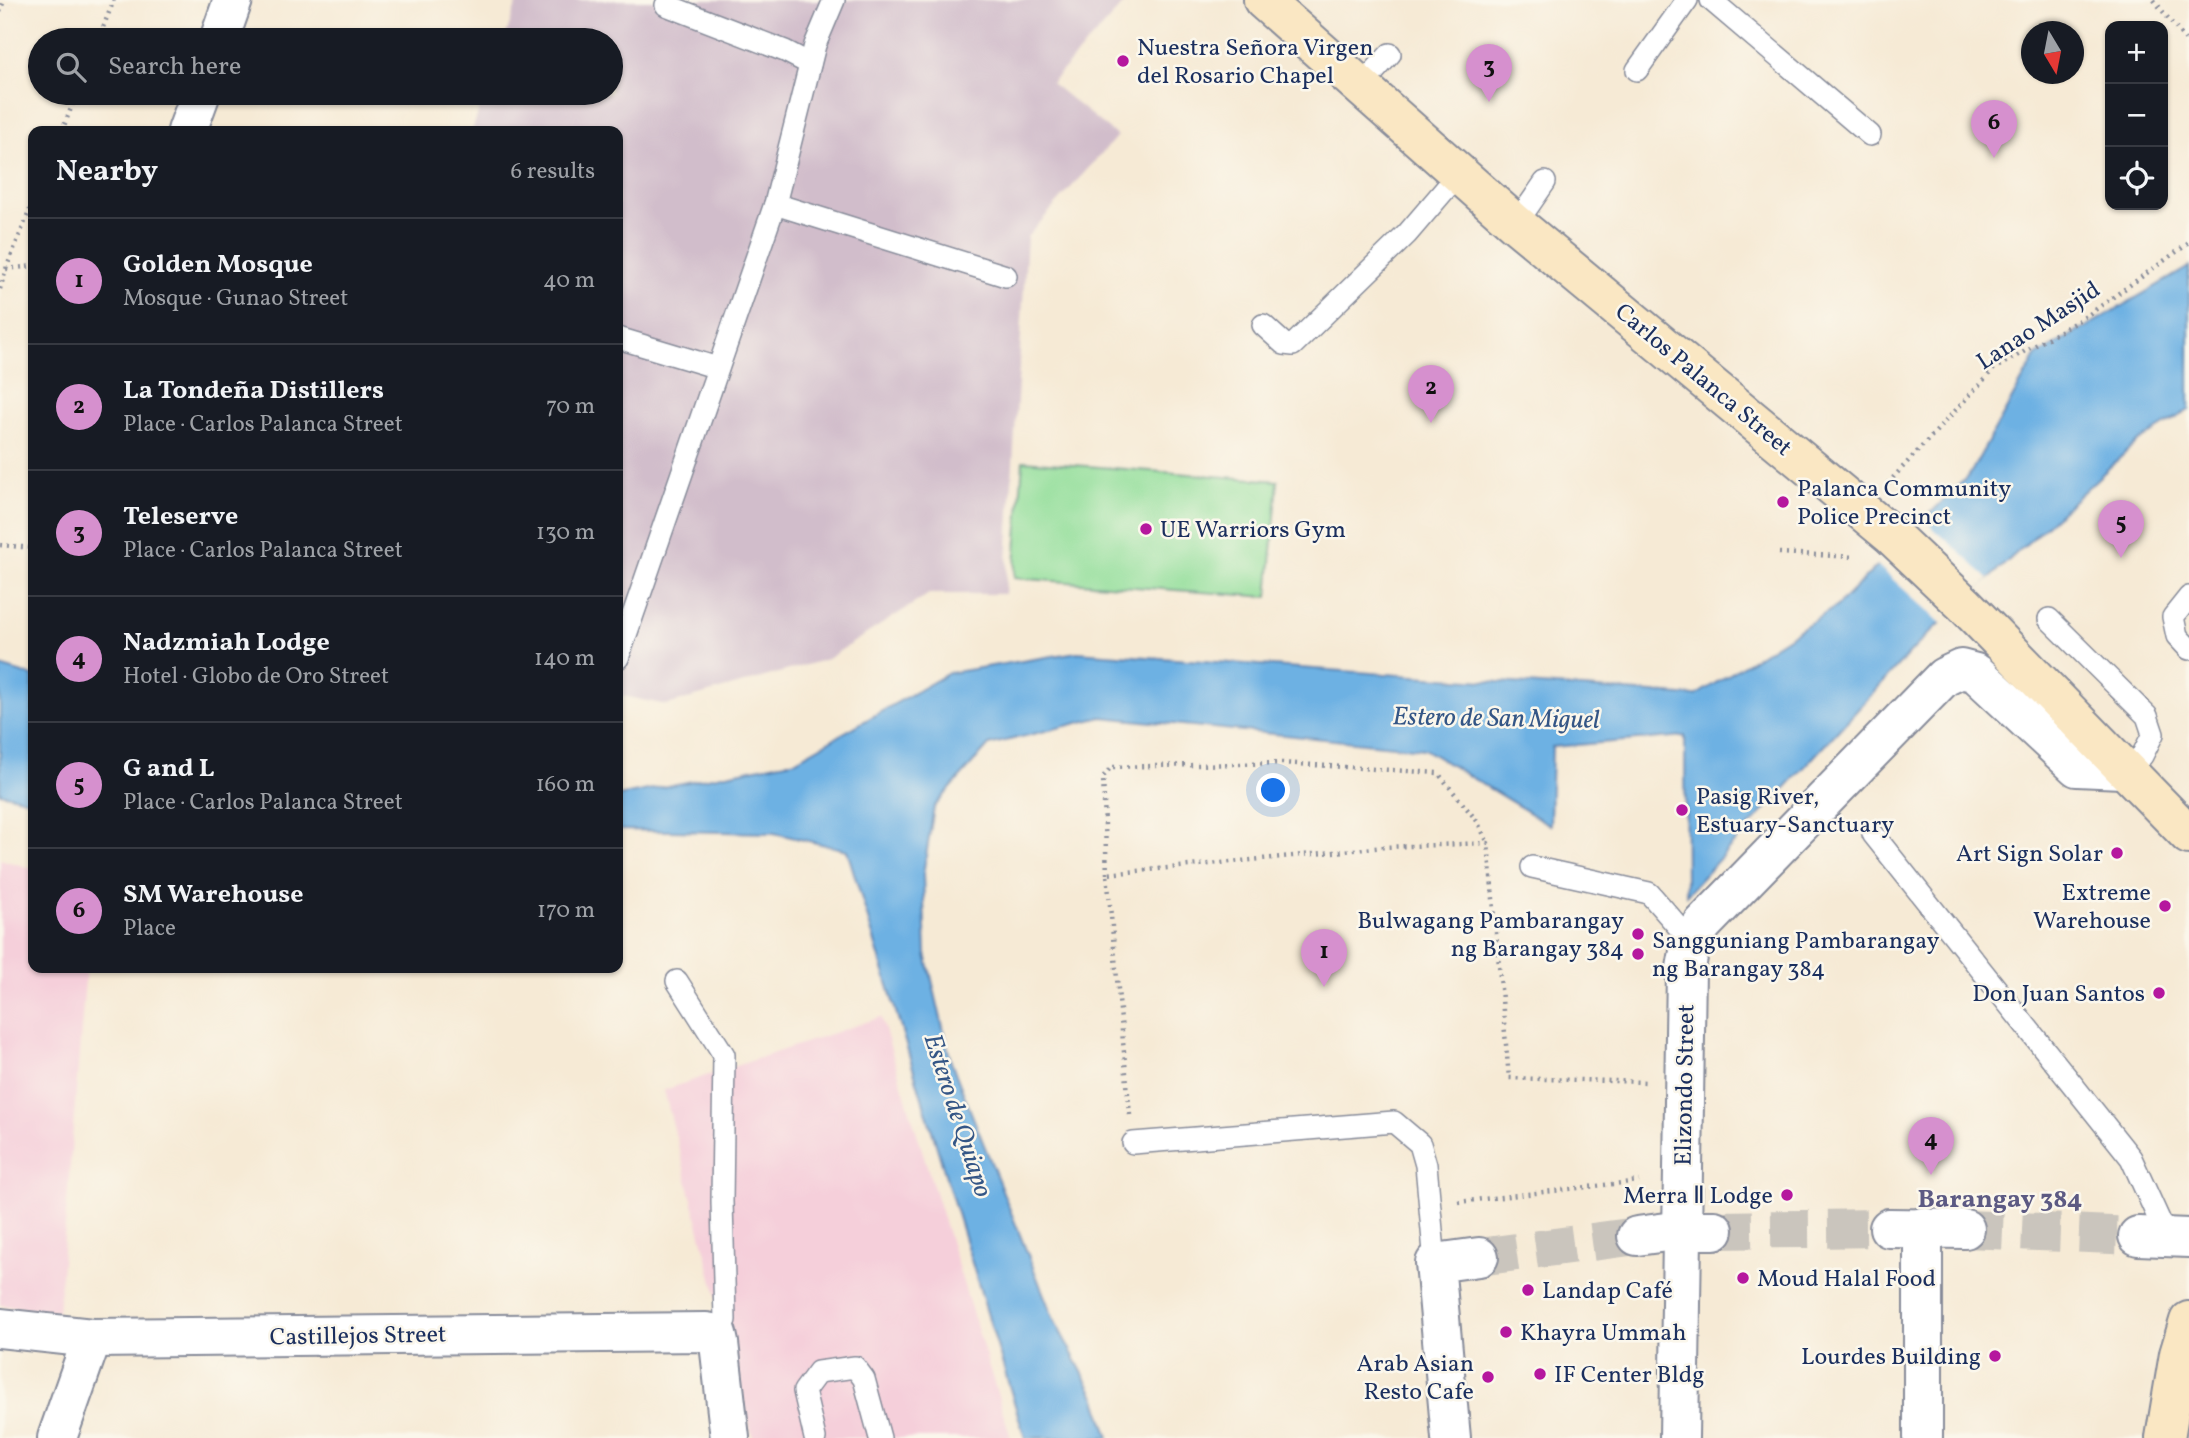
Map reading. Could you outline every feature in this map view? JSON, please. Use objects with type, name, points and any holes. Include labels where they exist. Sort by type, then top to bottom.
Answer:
[{"type":"street","points":[[223,28],[233,0]]},
{"type":"street","name":"Carlos Palanca Street","points":[[1263,0],[1460,172],[1870,539],[1965,605],[2122,769],[2184,819]]},
{"type":"street","points":[[189,126],[197,105]]},
{"type":"street","points":[[1691,941],[1703,923],[1944,677],[1961,669],[1976,673],[2077,767],[2122,769]]},
{"type":"street","name":"Elizondo Street","points":[[1679,1438],[1698,1230],[1683,1083],[1686,968],[1691,941]]},
{"type":"street","points":[[1923,1438],[1906,1228],[1965,1229]]},
{"type":"street","points":[[1637,1236],[1698,1230]]},
{"type":"street","points":[[1451,1438],[1435,1263],[1479,1257]]},
{"type":"street","points":[[2165,1438],[2179,1354],[2189,1321]]},
{"type":"street","name":"Castillejos Street","points":[[0,1328],[92,1338],[692,1332],[717,1334]]},
{"type":"street","points":[[717,1334],[730,1438]]},
{"type":"street","points":[[57,1438],[92,1338]]},
{"type":"lane","points":[[623,644],[775,204],[810,64],[834,0]]},
{"type":"lane","points":[[1637,70],[1687,0]]},
{"type":"lane","points":[[1711,0],[1870,135]]},
{"type":"lane","points":[[666,5],[785,51],[810,64]]},
{"type":"lane","points":[[1362,85],[1390,54]]},
{"type":"lane","points":[[1263,325],[1284,344],[1293,345],[1407,234],[1460,172]]},
{"type":"lane","points":[[1517,224],[1545,182]]},
{"type":"lane","points":[[775,204],[1006,276]]},
{"type":"lane","points":[[623,340],[718,368]]},
{"type":"lane","points":[[2189,597],[2173,617],[2173,628],[2176,636],[2189,649]]},
{"type":"lane","points":[[2049,619],[2147,716],[2153,734],[2142,756],[2122,769]]},
{"type":"lane","points":[[1873,834],[2131,1158],[2165,1237]]},
{"type":"lane","points":[[1532,867],[1649,893],[1691,941]]},
{"type":"lane","points":[[677,981],[724,1055],[722,1223],[725,1320],[717,1334]]},
{"type":"lane","points":[[1133,1143],[1394,1122],[1420,1144],[1426,1165],[1435,1263]]},
{"type":"lane","points":[[815,1438],[804,1391],[818,1372],[855,1367],[864,1379],[880,1438]]},
{"type":"path","points":[[0,12],[4,0]]},
{"type":"path","points":[[103,28],[114,0]]},
{"type":"path","points":[[2154,0],[2189,45]]},
{"type":"path","points":[[64,126],[72,105]]},
{"type":"path","points":[[0,289],[28,214]]},
{"type":"path","name":"Lanao Masjid","points":[[1890,481],[1994,369],[2088,315],[2189,243]]},
{"type":"path","points":[[6,269],[28,267]]},
{"type":"path","points":[[1779,553],[1870,539]]},
{"type":"path","points":[[0,545],[28,548]]},
{"type":"path","points":[[1133,1143],[1107,874],[1103,777],[1111,767],[1282,763],[1438,773],[1477,821],[1488,843],[1509,1078],[1683,1083]]},
{"type":"path","points":[[1107,874],[1385,847],[1488,843]]},
{"type":"path","points":[[1429,1205],[1639,1181]]},
{"type":"shaded area","points":[[518,0],[1127,0],[1051,83],[1117,136],[1027,237],[1005,594],[929,594],[827,659],[667,705],[623,696],[623,126],[474,126],[481,105],[623,105],[623,28],[508,28]]},
{"type":"shaded area","points":[[0,859],[28,867],[28,973],[86,973],[58,1312],[0,1305]]},
{"type":"shaded area","points":[[881,1017],[1011,1438],[753,1438],[664,1090]]},
{"type":"green space","name":"UE Warriors Gym","points":[[1023,461],[1278,481],[1268,597],[1014,578]]},
{"type":"water","points":[[2189,267],[2189,410],[2137,442],[1921,641],[1686,895],[1685,736],[1552,747],[1550,825],[1424,749],[1102,717],[989,745],[934,807],[923,874],[926,954],[951,1062],[1054,1320],[1095,1396],[1109,1438],[1025,1438],[847,850],[774,833],[623,830],[623,795],[796,760],[949,673],[1077,652],[1695,696],[1837,606],[1970,474],[2036,356]]},
{"type":"water","points":[[0,666],[28,674],[28,800],[0,793]]},
{"type":"pier","points":[[1921,517],[1989,579],[1943,625],[1875,563]]},
{"type":"tunnel","points":[[1714,1230],[1889,1228]]},
{"type":"tunnel","points":[[1965,1229],[2138,1236]]},
{"type":"tunnel","points":[[1479,1257],[1637,1236]]},
{"type":"place","name":"Nuestra Señora Virgen del Rosario Chapel","points":[[1123,61]]},
{"type":"place","name":"Teleserve","points":[[1489,102]]},
{"type":"place","name":"SM Warehouse","points":[[1994,158]]},
{"type":"place","name":"La Tondeña Distillers","points":[[1431,423]]},
{"type":"place","name":"Palanca Community Police Precinct","points":[[1783,502]]},
{"type":"place","name":"UE Warriors Gym","points":[[1146,529]]},
{"type":"place","name":"G and L","points":[[2121,558]]},
{"type":"place","name":"Pasig River, Estuary-Sanctuary","points":[[1682,810]]},
{"type":"place","name":"Art Sign Solar","points":[[2117,853]]},
{"type":"place","name":"Extreme Warehouse","points":[[2165,906]]},
{"type":"place","name":"Bulwagang Pambarangay ng Barangay 384","points":[[1638,934]]},
{"type":"place","name":"Sangguniang Pambarangay ng Barangay 384","points":[[1638,954]]},
{"type":"place","name":"Golden Mosque","points":[[1324,987]]},
{"type":"place","name":"Don Juan Santos","points":[[2159,993]]},
{"type":"place","name":"Nadzmiah Lodge","points":[[1931,1175]]},
{"type":"place","name":"Merra Ⅱ Lodge","points":[[1787,1195]]},
{"type":"place","name":"Moud Halal Food","points":[[1743,1278]]},
{"type":"place","name":"Landap Café","points":[[1528,1290]]},
{"type":"place","name":"Khayra Ummah","points":[[1506,1332]]},
{"type":"place","name":"Lourdes Building","points":[[1995,1356]]},
{"type":"place","name":"IF Center Bldg","points":[[1540,1374]]},
{"type":"place","name":"Arab Asian Resto Cafe","points":[[1488,1377]]},
{"type":"district","name":"Barangay 384","points":[[2000,1198]]},
{"type":"water label","name":"Estero de San Miguel","points":[[1496,717]]},
{"type":"water label","name":"Estero de Quiapo","points":[[959,1115]]}]
